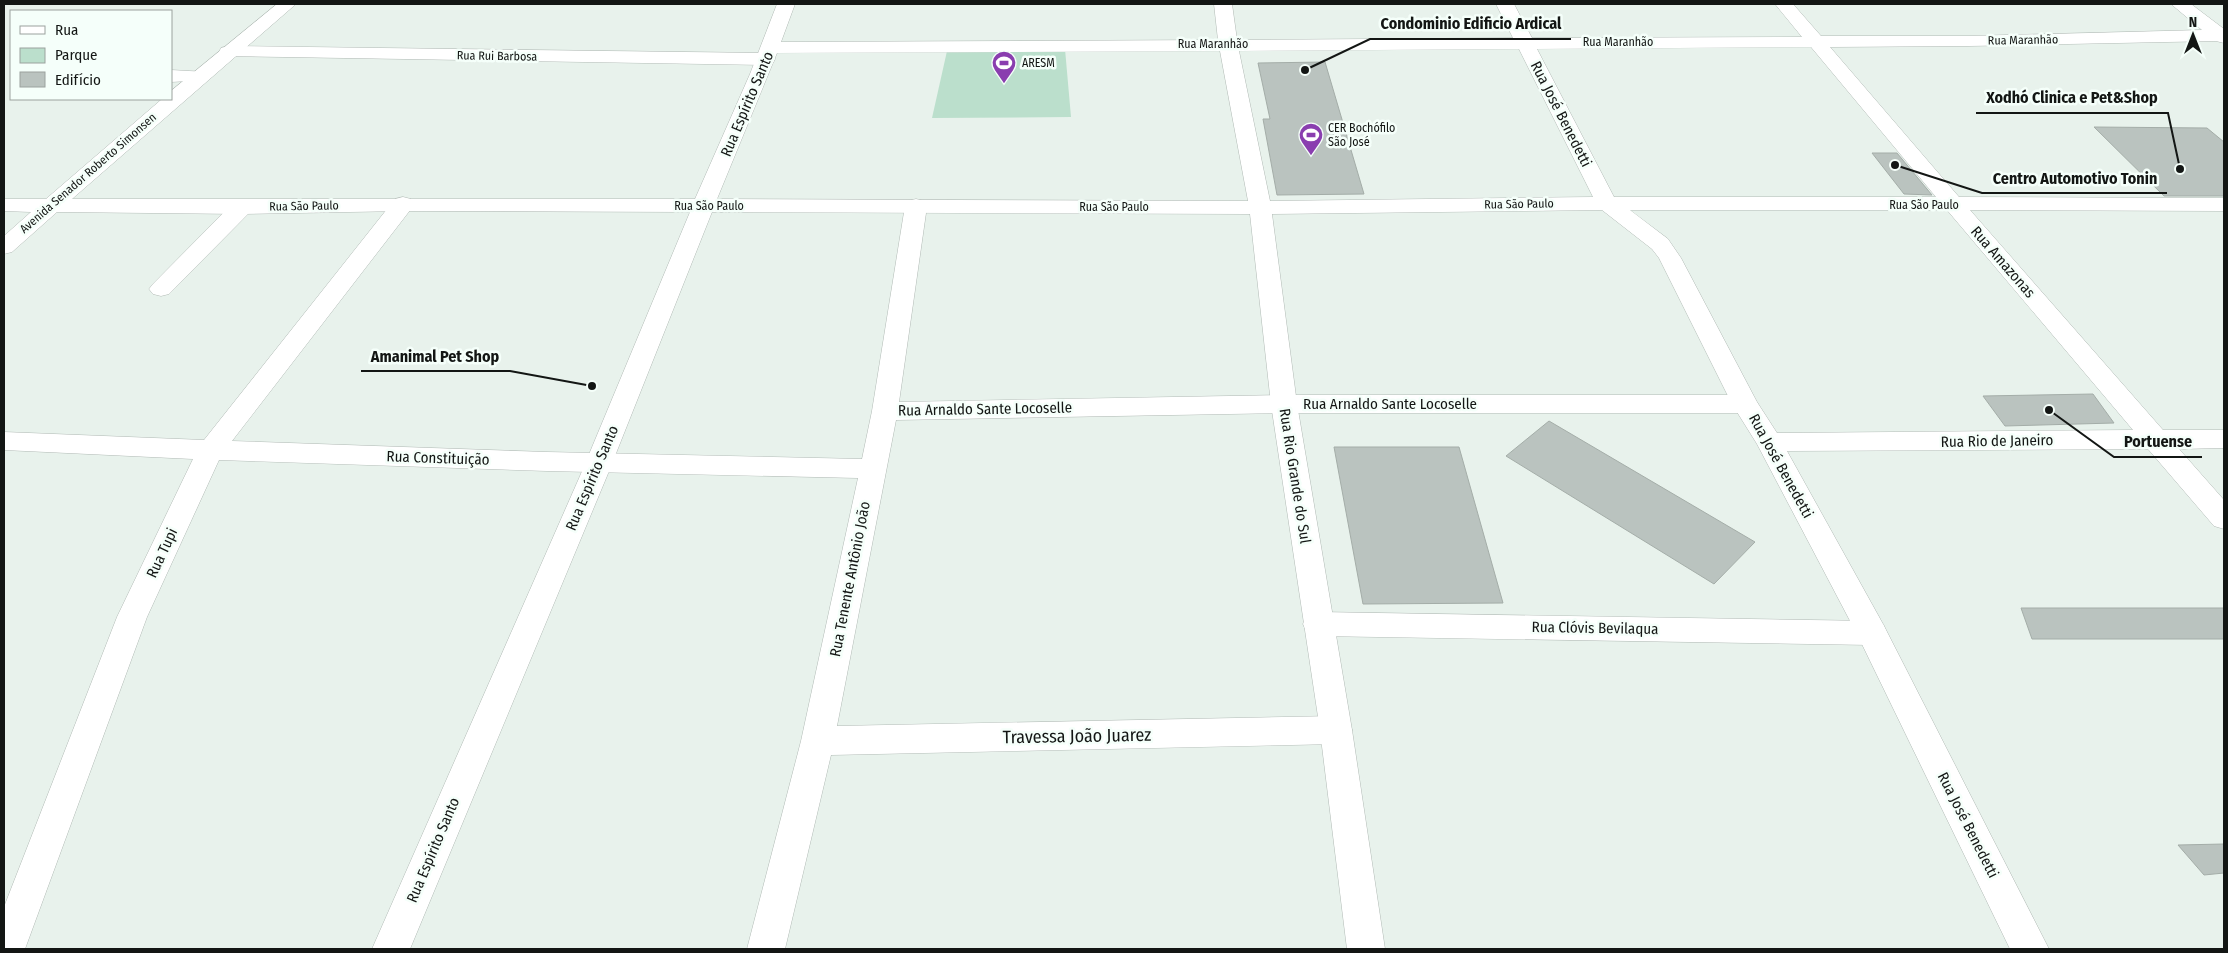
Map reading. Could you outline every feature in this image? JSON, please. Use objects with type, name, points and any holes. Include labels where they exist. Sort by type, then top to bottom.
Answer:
[{"type":"street","name":"Avenida Senador Roberto Simonsen","points":[[4,246],[228,52],[288,4]]},
{"type":"street","name":"Rua Espírito Santo","points":[[391,949],[598,464],[769,53],[786,4]]},
{"type":"street","name":"Rua Rio Grande do Sul","points":[[1223,4],[1228,44],[1260,208],[1284,404],[1336,730],[1366,949]]},
{"type":"street","name":"Rua José Benedetti","points":[[1505,4],[1607,203],[1660,244],[1670,258],[1745,404],[1769,442],[1872,633],[2030,949]]},
{"type":"street","name":"Rua Amazonas","points":[[1784,4],[2224,519]]},
{"type":"street","points":[[2180,4],[2223,36]]},
{"type":"street","name":"Rua Maranhão","points":[[769,53],[1228,44],[1969,41],[2223,36]]},
{"type":"street","name":"Rua Rui Barbosa","points":[[228,52],[769,53]]},
{"type":"street","points":[[172,76],[200,76]]},
{"type":"street","name":"Rua São Paulo","points":[[4,205],[242,207],[403,204],[1260,208],[1607,203],[2224,204]]},
{"type":"street","name":"Rua Tupi","points":[[6,949],[132,617],[210,451],[403,204]]},
{"type":"street","points":[[1660,244],[1661,231],[1667,220],[1679,210],[1695,204]]},
{"type":"street","name":"Rua Tenente Antônio João","points":[[766,949],[818,741],[873,469],[916,206]]},
{"type":"street","points":[[160,289],[242,207]]},
{"type":"street","name":"Rua Arnaldo Sante Locoselle","points":[[884,411],[1284,404],[1745,404]]},
{"type":"street","name":"Rua Rio de Janeiro","points":[[1769,442],[2224,439]]},
{"type":"street","name":"Rua Constituição","points":[[4,441],[210,451],[598,464],[873,469]]},
{"type":"street","name":"Rua Clóvis Bevilaqua","points":[[1318,624],[1872,633]]},
{"type":"street","name":"Travessa João Juarez","points":[[818,741],[1336,730]]},
{"type":"green space","name":"ARESM","points":[[1065,49],[1071,117],[932,118],[947,51]]},
{"type":"building","name":"CER Bochófilo São José","points":[[1325,62],[1364,194],[1277,195],[1263,119],[1270,119],[1258,63]]},
{"type":"building","points":[[2094,127],[2207,128],[2224,142],[2224,196],[2164,196]]},
{"type":"building","points":[[1872,153],[1897,153],[1932,195],[1904,194]]},
{"type":"building","points":[[2093,394],[2114,423],[2005,426],[1983,396]]},
{"type":"building","points":[[1549,421],[1755,542],[1714,584],[1506,456]]},
{"type":"building","points":[[1334,447],[1459,447],[1503,603],[1363,604]]},
{"type":"building","points":[[2021,608],[2224,608],[2224,639],[2032,639]]},
{"type":"building","points":[[2224,844],[2224,873],[2204,875],[2178,845]]},
{"type":"place","name":"Condominio Edificio Ardical","points":[[1305,70]]},
{"type":"place","name":"ARESM","points":[[1004,84]]},
{"type":"place","name":"CER Bochófilo São José","points":[[1311,156]]},
{"type":"place","name":"Centro Automotivo Tonin","points":[[1895,165]]},
{"type":"place","name":"Xodhó Clinica e Pet&Shop","points":[[2180,169]]},
{"type":"place","name":"Amanimal Pet Shop","points":[[592,386]]},
{"type":"place","name":"Portuense","points":[[2049,410]]}]
